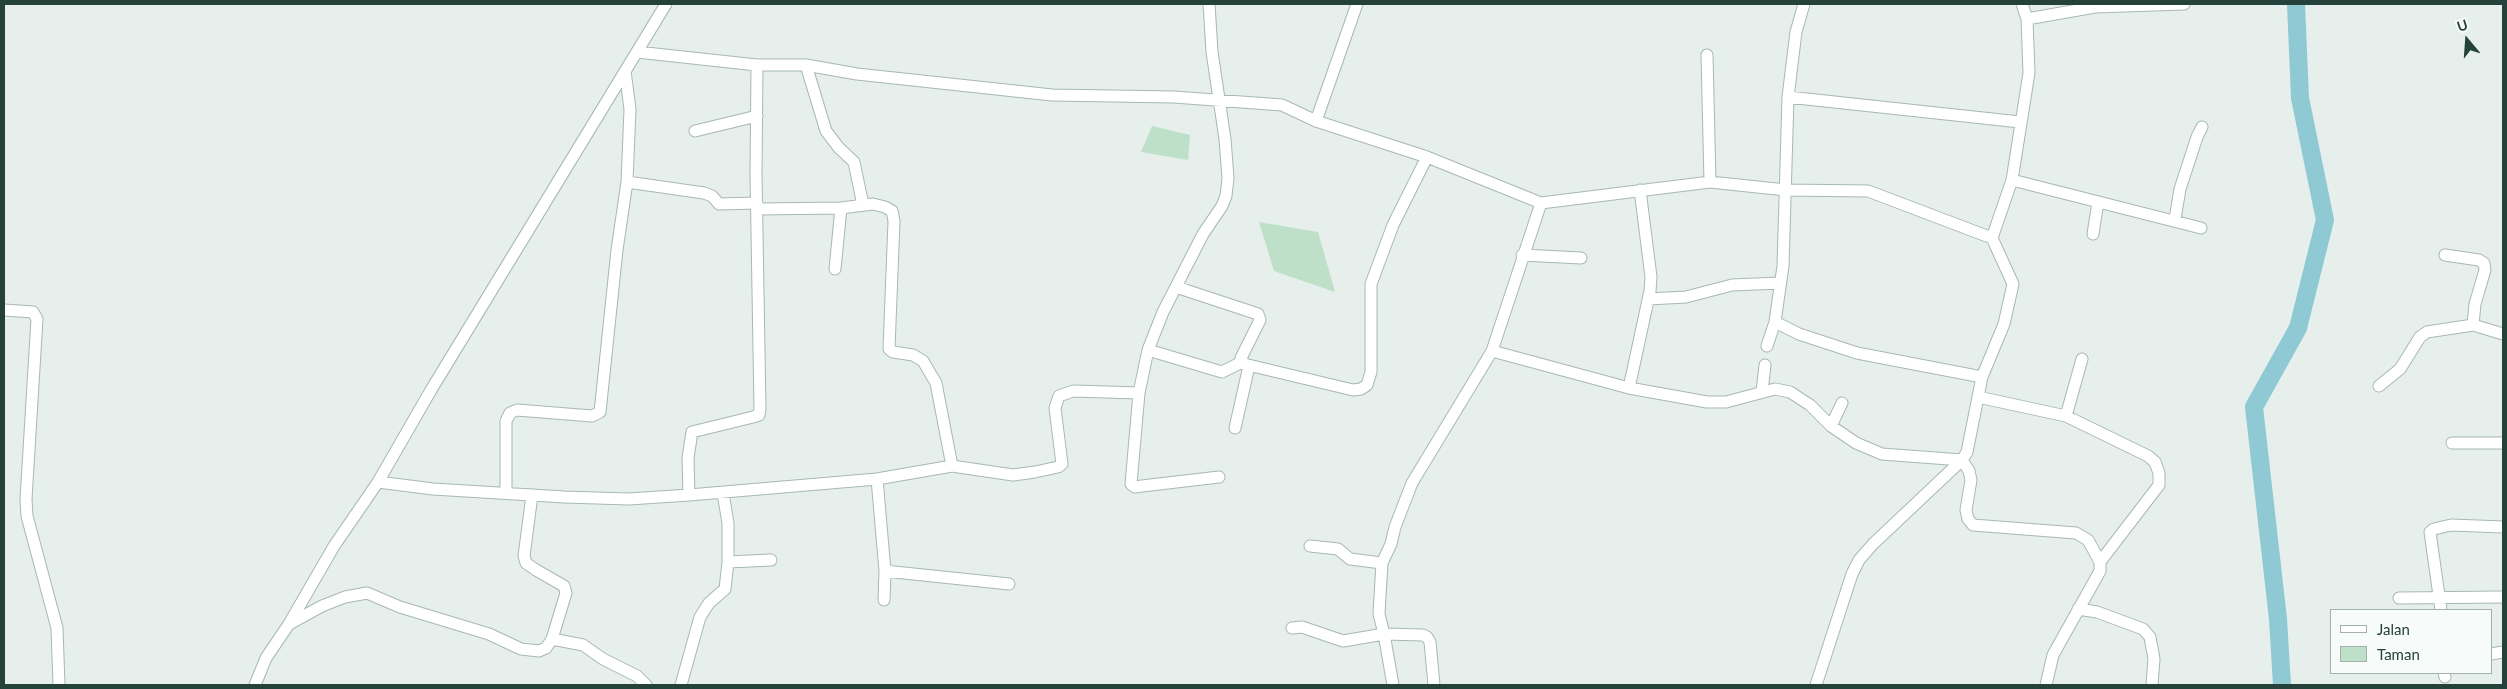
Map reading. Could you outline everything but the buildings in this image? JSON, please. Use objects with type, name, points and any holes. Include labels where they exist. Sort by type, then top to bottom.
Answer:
[{"type":"street","points":[[255,685],[266,658],[289,624],[334,546],[378,482],[431,390],[666,4]]},
{"type":"street","points":[[1209,4],[1213,59],[1221,102],[1228,178],[1226,196],[1222,206],[1203,234],[1163,312],[1148,350],[1139,393],[1131,484],[1135,487],[1220,478]]},
{"type":"street","points":[[1316,121],[1358,4]]},
{"type":"street","points":[[1767,346],[1775,322],[1780,283],[1786,190],[1788,97],[1796,32],[1804,4]]},
{"type":"street","points":[[1816,685],[1852,574],[1860,560],[1873,544],[1962,460],[1967,452],[1982,377],[2004,324],[2013,284],[1992,238],[2012,180],[2029,73],[2027,19],[2022,4]]},
{"type":"street","points":[[2027,19],[2095,5],[2184,4]]},
{"type":"street","points":[[637,52],[757,65],[806,65],[857,74],[1052,95],[1174,97],[1221,102],[1282,105],[1316,121],[1427,157],[1541,202],[1710,182],[1786,190],[1868,191],[1992,238]]},
{"type":"street","points":[[1707,55],[1710,182]]},
{"type":"street","points":[[689,495],[688,458],[692,432],[759,415],[760,409],[757,65]]},
{"type":"street","points":[[806,65],[826,131],[839,148],[854,162],[863,205]]},
{"type":"street","points":[[506,493],[506,422],[510,413],[517,410],[592,416],[600,412],[617,250],[627,182],[630,109],[625,71]]},
{"type":"street","points":[[1788,97],[2020,122]]},
{"type":"street","points":[[695,131],[757,116]]},
{"type":"street","points":[[2175,219],[2180,189],[2202,127]]},
{"type":"street","points":[[1148,350],[1222,372],[1245,364],[1354,390],[1361,389],[1367,385],[1371,372],[1372,339],[1369,306],[1371,284],[1393,225],[1427,157]]},
{"type":"street","points":[[2012,180],[2175,219],[2201,228]]},
{"type":"street","points":[[627,182],[704,193],[712,196],[719,204],[841,208],[863,205],[885,207],[893,215],[889,349],[893,352],[913,355],[923,361],[936,383],[952,466]]},
{"type":"street","points":[[1629,388],[1648,299],[1650,263],[1640,190]]},
{"type":"street","points":[[1393,685],[1379,614],[1382,563],[1391,544],[1395,527],[1412,483],[1492,351],[1541,202]]},
{"type":"street","points":[[2093,234],[2098,202]]},
{"type":"street","points":[[834,269],[841,208]]},
{"type":"street","points":[[1522,255],[1582,258]]},
{"type":"street","points":[[2445,255],[2480,260],[2484,263],[2485,270],[2475,304],[2473,325]]},
{"type":"street","points":[[1648,299],[1686,297],[1732,285],[1780,283]]},
{"type":"street","points":[[1176,287],[1258,314],[1260,320],[1241,358],[1245,364],[1235,428]]},
{"type":"street","points":[[4,310],[32,312],[37,320],[26,499],[27,516],[57,628],[59,685]]},
{"type":"street","points":[[1775,322],[1799,334],[1857,353],[1982,377]]},
{"type":"street","points":[[2379,386],[2400,369],[2423,334],[2435,329],[2473,325],[2503,334]]},
{"type":"street","points":[[1492,351],[1629,388],[1707,402],[1726,402],[1776,389],[1796,395],[1810,405],[1831,426],[1856,443],[1882,454],[1962,460]]},
{"type":"street","points":[[2066,416],[2082,359]]},
{"type":"street","points":[[1762,392],[1765,365]]},
{"type":"street","points":[[378,482],[433,489],[628,499],[723,493],[795,484],[877,479],[952,466],[1013,474],[1058,467],[1062,464],[1063,457],[1055,408],[1059,396],[1073,391],[1139,393]]},
{"type":"street","points":[[1978,397],[2066,416],[2148,456],[2154,462],[2159,473],[2159,485],[2100,562]]},
{"type":"street","points":[[1831,426],[1842,403]]},
{"type":"street","points":[[2452,443],[2503,443]]},
{"type":"street","points":[[1962,460],[1969,471],[1971,480],[1966,510],[1968,519],[1973,525],[2076,533],[2088,540],[2100,562],[2100,571],[2053,655],[2046,685]]},
{"type":"street","points":[[877,479],[884,571],[884,600]]},
{"type":"street","points":[[681,685],[700,617],[709,603],[725,589],[728,562],[728,523],[723,493]]},
{"type":"street","points":[[289,624],[345,597],[367,593],[400,607],[489,634],[530,651],[546,648],[552,639],[566,593],[564,586],[526,563],[524,556],[525,538],[532,495]]},
{"type":"street","points":[[2441,609],[2430,534],[2432,531],[2451,526],[2503,527]]},
{"type":"street","points":[[1310,546],[1338,549],[1350,559],[1382,563]]},
{"type":"street","points":[[728,562],[771,560]]},
{"type":"street","points":[[884,571],[1010,584]]},
{"type":"street","points":[[2398,598],[2503,596]]},
{"type":"street","points":[[2078,609],[2097,612],[2143,628],[2150,637],[2154,658],[2152,685]]},
{"type":"street","points":[[1292,628],[1302,627],[1344,641],[1384,634],[1423,634],[1430,642],[1434,685]]},
{"type":"street","points":[[552,639],[583,645],[603,659],[637,676],[646,685]]},
{"type":"green space","points":[[1152,126],[1190,135],[1188,160],[1141,152]]},
{"type":"green space","points":[[1259,222],[1318,232],[1335,292],[1274,271]]},
{"type":"waterway","points":[[2282,685],[2278,619],[2254,407],[2298,328],[2325,220],[2300,98],[2296,4]]}]
